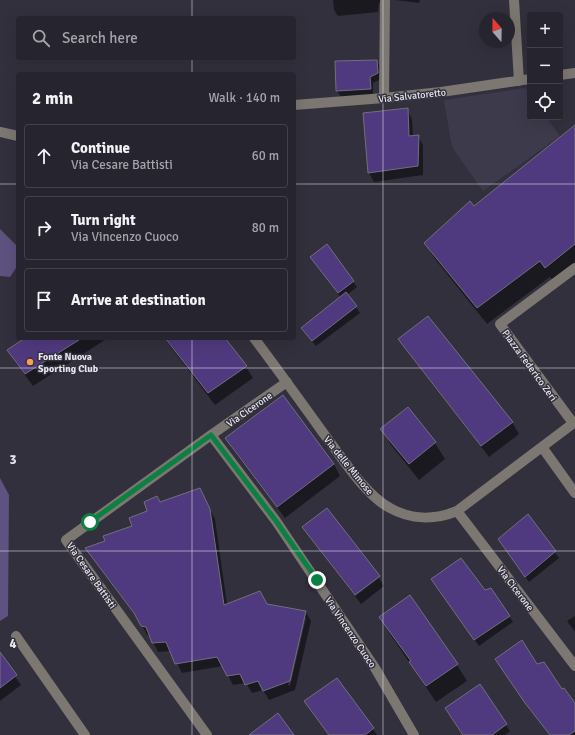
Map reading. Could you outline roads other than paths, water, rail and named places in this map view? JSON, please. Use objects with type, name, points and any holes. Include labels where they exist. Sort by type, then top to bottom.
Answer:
[{"type":"street","points":[[384,98],[385,0]]},
{"type":"street","points":[[514,0],[518,80]]},
{"type":"street","points":[[563,75],[575,73]]},
{"type":"street","name":"Via Salvatoretto","points":[[296,105],[441,92],[527,79]]},
{"type":"street","points":[[0,132],[16,136]]},
{"type":"street","name":"Piazza Federico Zeri","points":[[574,423],[500,324],[575,268]]},
{"type":"street","name":"Via delle Mimose","points":[[256,340],[351,471],[383,504],[403,514],[422,518],[443,516],[457,511],[574,423]]},
{"type":"street","name":"Via Cicerone","points":[[211,435],[287,382]]},
{"type":"street","name":"Via Cesare Battisti","points":[[208,735],[66,540],[211,435]]},
{"type":"street","name":"Via Vincenzo Cuoco","points":[[211,435],[276,521],[375,668],[414,735]]},
{"type":"street","points":[[542,447],[575,492]]},
{"type":"street","name":"Via Cicerone","points":[[457,511],[575,666]]},
{"type":"street","points":[[16,636],[85,735]]},
{"type":"place","name":"Fonte Nuova Sporting Club","points":[[30,362]]}]
